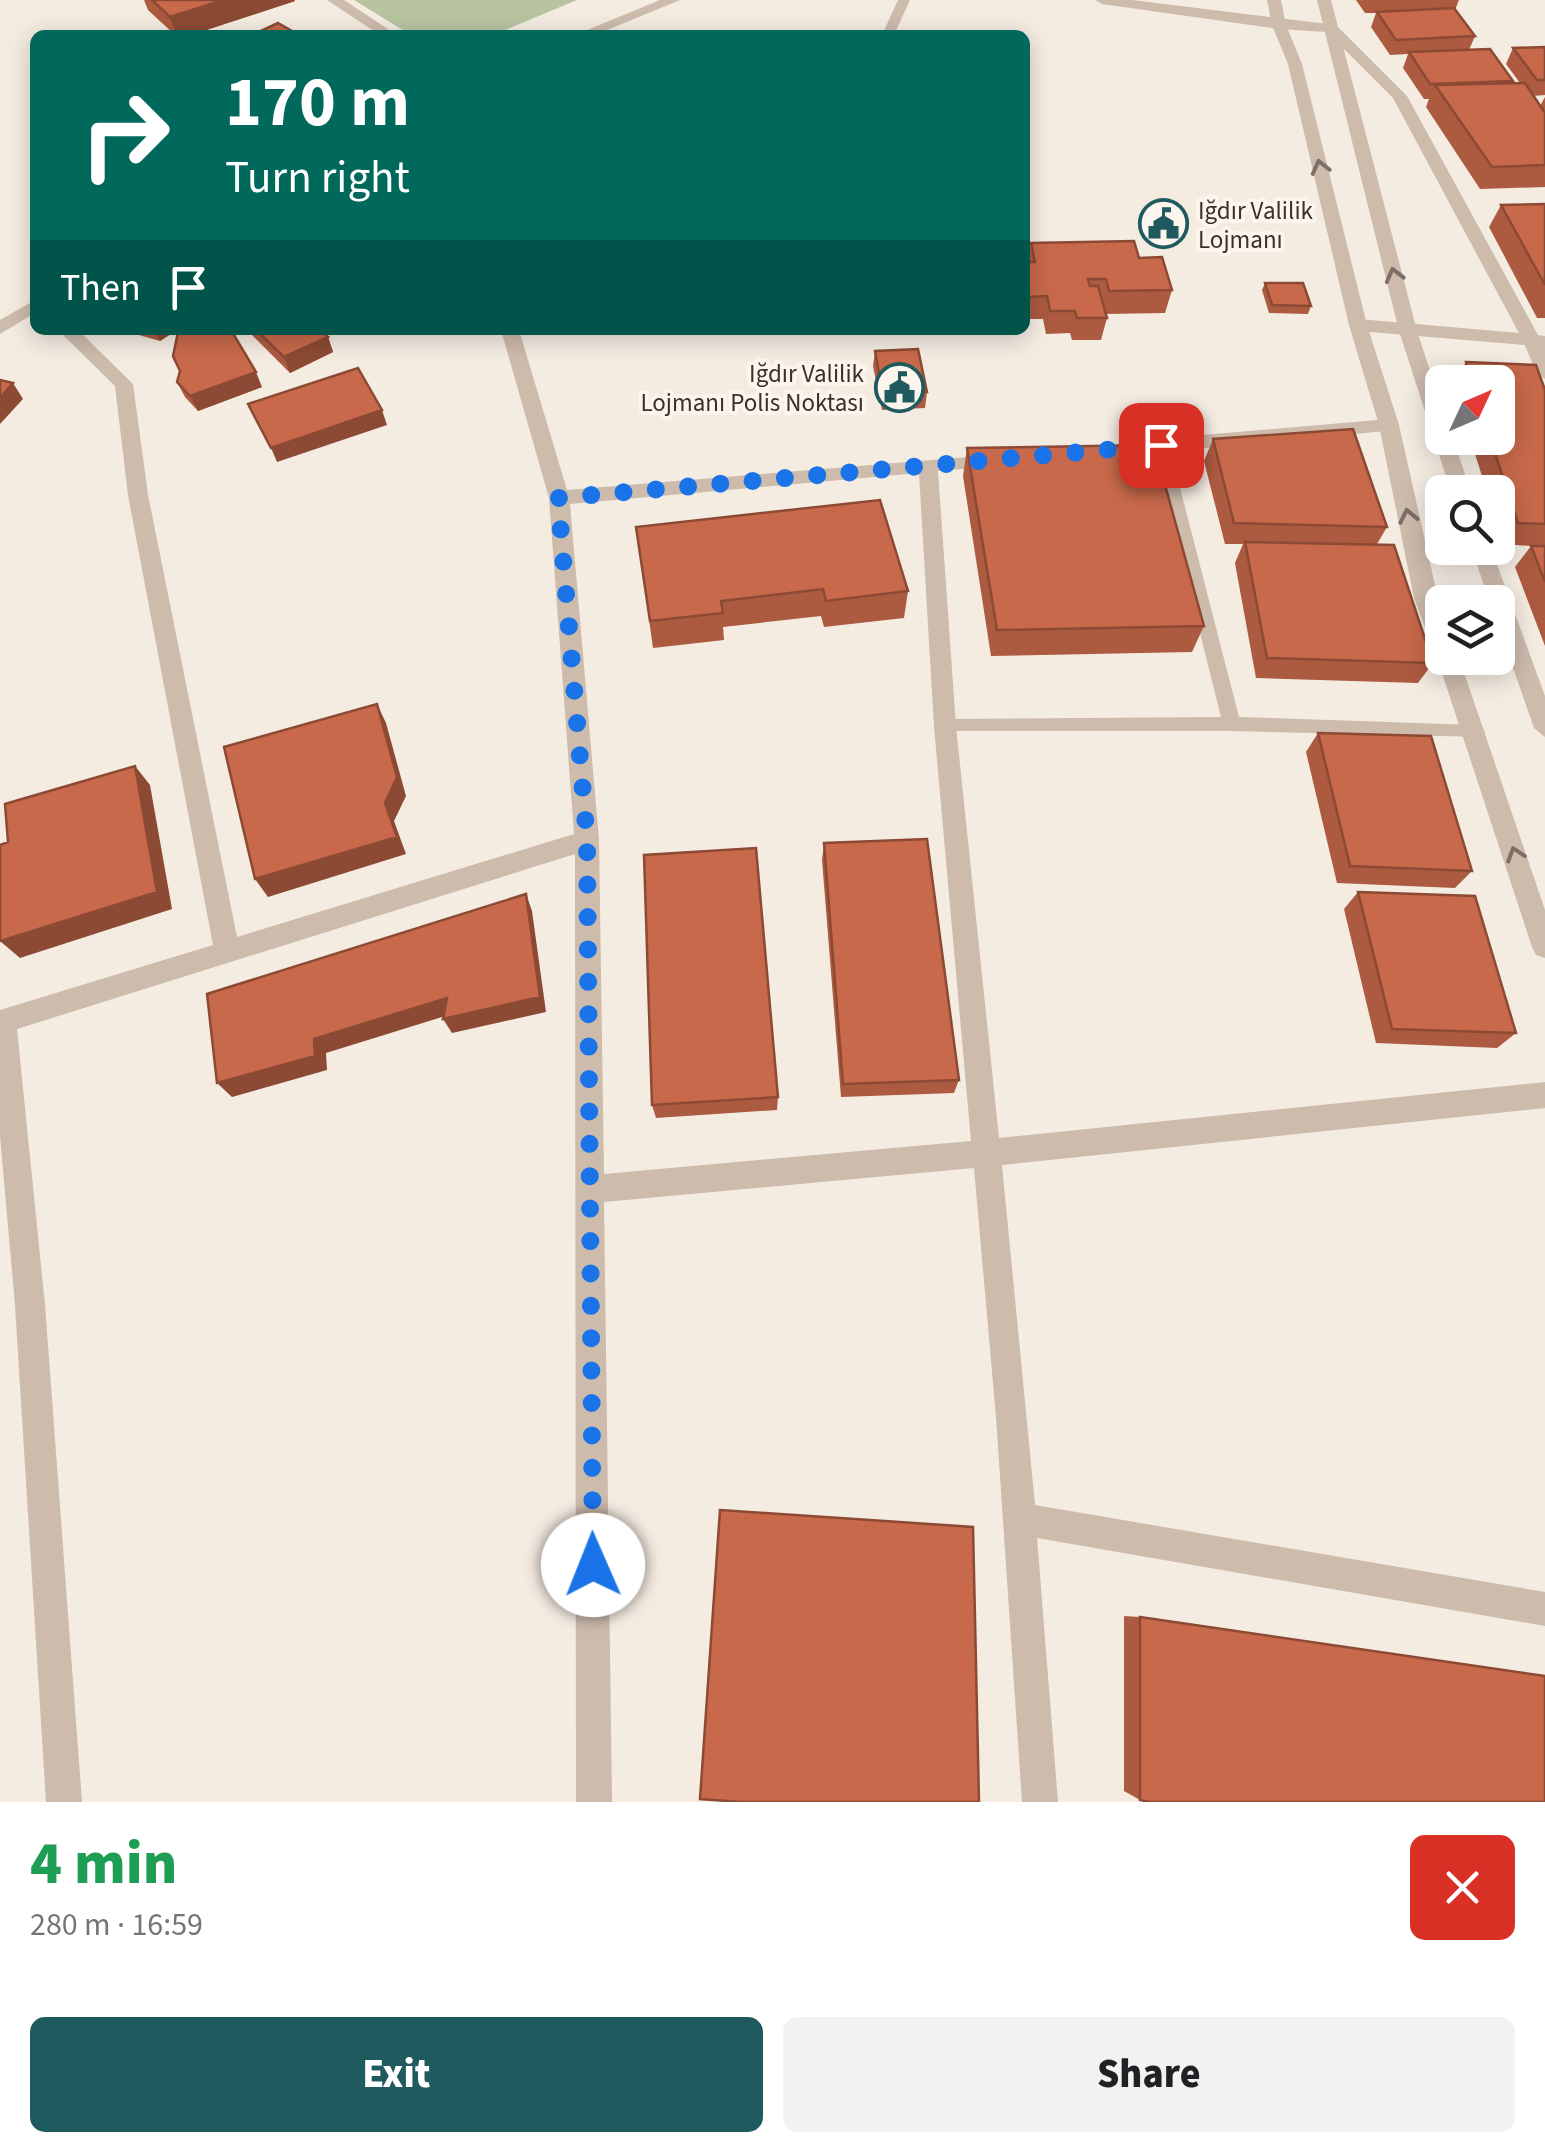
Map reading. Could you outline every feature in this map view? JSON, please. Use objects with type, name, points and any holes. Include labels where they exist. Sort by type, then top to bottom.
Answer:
[{"type":"street","points":[[334,0],[382,30]]},
{"type":"street","points":[[595,30],[673,0]]},
{"type":"street","points":[[1102,0],[1331,28],[1399,96],[1538,341],[1545,373]]},
{"type":"street","points":[[1274,0],[1295,64],[1358,325],[1388,425],[1425,598]]},
{"type":"street","points":[[1324,0],[1408,331],[1425,382]]},
{"type":"street","points":[[0,328],[30,309]]},
{"type":"street","points":[[1358,325],[1538,341]]},
{"type":"street","points":[[71,335],[124,384],[138,496],[227,951]]},
{"type":"street","points":[[511,335],[558,498],[587,840],[594,1802]]},
{"type":"street","points":[[1103,450],[1388,425]]},
{"type":"street","points":[[558,498],[1025,457]]},
{"type":"street","points":[[928,465],[945,726],[1020,1519],[1040,1802]]},
{"type":"street","points":[[1487,565],[1545,728]]},
{"type":"street","points":[[1454,675],[1545,947]]},
{"type":"street","points":[[64,1802],[30,1305],[2,1021],[587,840]]},
{"type":"street","points":[[588,1189],[986,1153],[1545,1095]]},
{"type":"street","points":[[1020,1519],[1545,1609]]},
{"type":"lane","points":[[890,30],[904,0]]},
{"type":"lane","points":[[1161,445],[1232,724]]},
{"type":"lane","points":[[945,726],[1232,724],[1476,732]]},
{"type":"green space","points":[[354,0],[577,0],[505,30],[403,30]]},
{"type":"building","points":[[152,0],[223,0],[170,17]]},
{"type":"building","points":[[1454,8],[1475,36],[1396,40],[1377,12]]},
{"type":"building","points":[[278,23],[290,30],[263,30]]},
{"type":"building","points":[[1545,47],[1545,80],[1537,80],[1513,48]]},
{"type":"building","points":[[1490,49],[1513,81],[1430,84],[1409,52]]},
{"type":"building","points":[[1525,83],[1545,113],[1545,165],[1492,167],[1435,85]]},
{"type":"building","points":[[1545,204],[1545,285],[1501,205]]},
{"type":"building","points":[[1134,241],[1139,258],[1162,257],[1172,290],[1109,291],[1106,279],[1088,279],[1090,286],[1098,286],[1107,318],[1077,318],[1075,311],[1050,311],[1047,296],[1030,297],[1030,262],[1035,262],[1031,243]]},
{"type":"building","points":[[1265,283],[1303,283],[1311,306],[1272,305]]},
{"type":"building","points":[[177,335],[234,335],[256,372],[190,396],[177,382],[180,371],[173,356]]},
{"type":"building","points":[[261,335],[328,337],[284,357]]},
{"type":"building","points":[[918,349],[927,392],[883,394],[875,351]]},
{"type":"building","points":[[1466,362],[1536,365],[1545,390],[1545,524],[1518,523],[1515,475],[1502,475],[1496,455],[1515,455],[1515,365]]},
{"type":"building","points":[[358,368],[382,410],[271,448],[248,404]]},
{"type":"building","points":[[0,380],[13,383],[0,398]]},
{"type":"building","points":[[1353,429],[1387,527],[1234,523],[1213,439]]},
{"type":"building","points":[[1154,445],[1204,626],[997,630],[967,448]]},
{"type":"building","points":[[880,500],[908,591],[826,601],[823,589],[721,601],[723,613],[650,621],[636,527]]},
{"type":"building","points":[[1245,542],[1394,545],[1425,639],[1425,663],[1267,658]]},
{"type":"building","points":[[1531,546],[1545,546],[1545,582]]},
{"type":"building","points":[[377,704],[397,777],[385,803],[397,837],[255,879],[224,747]]},
{"type":"building","points":[[1318,733],[1431,736],[1472,871],[1350,866]]},
{"type":"building","points":[[135,766],[157,892],[0,941],[0,845],[8,842],[5,804]]},
{"type":"building","points":[[927,839],[959,1080],[843,1084],[824,843]]},
{"type":"building","points":[[756,848],[778,1097],[652,1105],[644,855]]},
{"type":"building","points":[[1358,892],[1475,896],[1516,1033],[1392,1029]]},
{"type":"building","points":[[526,894],[540,997],[443,1019],[447,998],[314,1039],[315,1056],[217,1083],[207,994]]},
{"type":"building","points":[[720,1510],[973,1527],[979,1802],[700,1799]]},
{"type":"building","points":[[1140,1617],[1545,1676],[1545,1802],[1140,1800]]},
{"type":"place","name":"Iğdır Valilik Lojmanı","points":[[1163,224]]},
{"type":"place","name":"Iğdır Valilik Lojmanı Polis Noktası","points":[[899,387]]},
{"type":"route","points":[[593,1565],[587,840],[558,498],[1161,445]]}]
